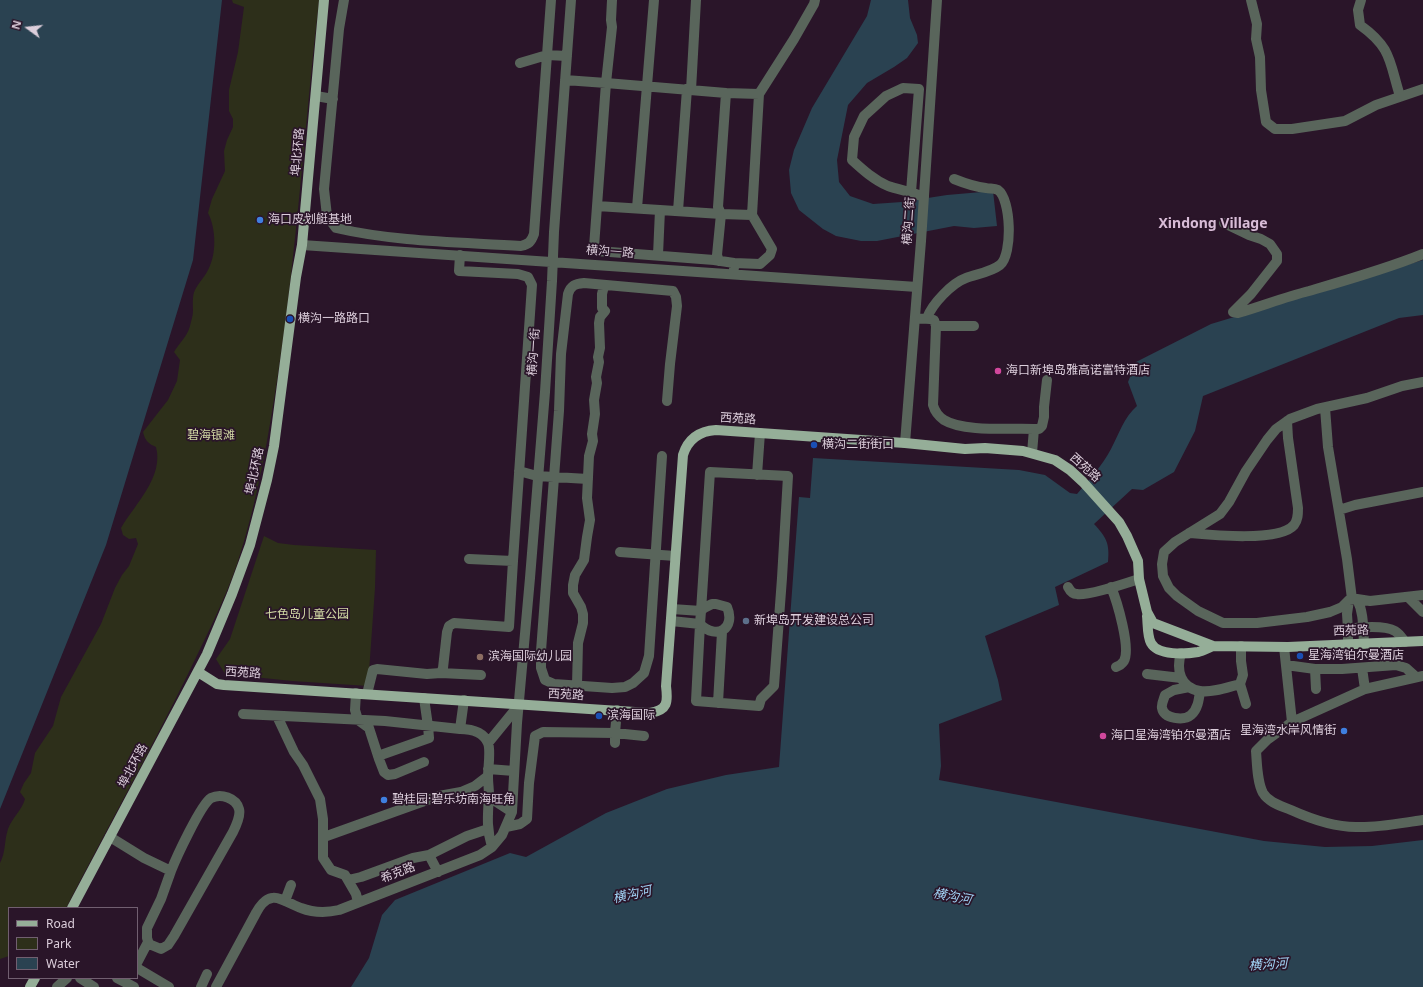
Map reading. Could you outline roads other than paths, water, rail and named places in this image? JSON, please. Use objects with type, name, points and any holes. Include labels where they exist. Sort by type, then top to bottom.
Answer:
[{"type":"main road","name":"埠北环路","points":[[73,907],[198,672],[217,632],[247,552],[267,480],[280,405],[302,245],[324,0]]},
{"type":"main road","name":"西苑路","points":[[198,672],[217,684],[650,713],[662,710],[667,698],[666,686],[681,464],[685,447],[697,435],[707,431],[716,430],[905,443],[965,449],[986,448],[1032,453],[1055,460],[1070,470],[1083,482],[1119,522],[1138,561],[1139,579],[1147,612],[1153,623],[1213,646],[1284,647],[1423,641]]},
{"type":"main road","points":[[1147,612],[1148,632],[1151,643],[1157,649],[1168,653],[1199,652],[1213,646]]},
{"type":"street","points":[[344,0],[339,30],[324,190],[327,216],[336,228],[351,232],[388,237],[522,246],[532,241],[534,226],[551,0]]},
{"type":"street","name":"横沟一街","points":[[519,705],[546,380],[566,56],[571,0]]},
{"type":"street","points":[[612,0],[612,27],[606,83],[594,248],[597,251],[760,264],[770,255],[772,249],[752,215],[759,94],[794,39],[814,4],[814,0]]},
{"type":"street","points":[[637,208],[654,0]]},
{"type":"street","points":[[678,211],[696,0]]},
{"type":"street","name":"横沟二街","points":[[905,443],[917,286],[922,241],[937,0]]},
{"type":"street","points":[[1251,0],[1257,24],[1256,39],[1260,58],[1261,90],[1266,122],[1275,129],[1292,129],[1345,121],[1376,105],[1423,89]]},
{"type":"street","points":[[1361,0],[1358,10],[1360,25],[1373,34],[1388,53],[1400,96]]},
{"type":"street","points":[[520,63],[547,55],[566,56]]},
{"type":"street","points":[[565,80],[759,94]]},
{"type":"street","points":[[911,192],[919,89],[903,88],[886,96],[864,116],[854,137],[852,160],[869,175],[888,186],[924,197]]},
{"type":"street","points":[[719,261],[717,255],[721,214],[718,207],[726,92]]},
{"type":"street","points":[[316,96],[333,99]]},
{"type":"street","points":[[918,117],[929,118]]},
{"type":"street","points":[[927,318],[930,309],[949,288],[965,278],[1000,264],[1007,252],[1008,220],[1003,197],[999,191],[993,188],[986,188],[954,179]]},
{"type":"street","points":[[597,206],[752,215]]},
{"type":"street","points":[[658,255],[660,210]]},
{"type":"street","points":[[1224,223],[1270,244],[1277,254],[1276,261],[1251,294],[1233,312],[1238,313],[1385,268],[1423,254]]},
{"type":"street","points":[[480,257],[481,243]]},
{"type":"street","name":"横沟一路","points":[[302,245],[917,286]]},
{"type":"street","points":[[441,673],[449,626],[454,623],[509,627],[532,285],[528,277],[518,274],[459,272],[460,255]]},
{"type":"street","points":[[734,263],[734,274]]},
{"type":"street","points":[[662,456],[649,656],[644,673],[633,683],[620,688],[554,684],[545,680],[541,668],[541,651],[559,411],[561,354],[568,294],[571,287],[576,284],[584,283],[673,291],[676,297],[677,306],[667,401]]},
{"type":"street","points":[[577,685],[578,643],[584,614],[582,607],[573,593],[573,585],[575,575],[584,560],[586,537],[590,520],[587,498],[589,456],[593,441],[592,434],[595,414],[594,400],[597,382],[596,372],[599,362],[599,323],[600,317],[605,311],[602,308],[602,294],[604,286]]},
{"type":"street","points":[[915,318],[927,318],[934,320],[936,326],[933,405],[935,411],[940,417],[954,425],[970,427],[1038,429],[1042,426],[1044,417],[1047,380]]},
{"type":"street","points":[[936,326],[974,326]]},
{"type":"street","points":[[1423,382],[1402,386],[1367,398],[1304,413],[1287,421],[1276,429],[1256,455],[1229,502],[1220,514],[1175,542],[1164,552],[1162,564],[1163,576],[1169,588],[1176,596],[1198,611],[1223,623],[1257,623],[1330,612],[1342,607],[1353,599],[1370,601],[1423,595]]},
{"type":"street","points":[[1325,408],[1328,447],[1338,510],[1353,599],[1362,610],[1364,644]]},
{"type":"street","points":[[1189,533],[1224,537],[1270,535],[1291,528],[1295,524],[1298,519],[1298,508],[1287,421]]},
{"type":"street","points":[[1032,453],[1034,429]]},
{"type":"street","points":[[756,475],[760,433]]},
{"type":"street","points":[[519,471],[537,476],[588,479]]},
{"type":"street","points":[[710,472],[756,475],[788,476],[774,686],[761,699],[759,706],[696,701],[710,472]]},
{"type":"street","points":[[1338,510],[1354,505],[1423,492]]},
{"type":"street","points":[[620,552],[675,556]]},
{"type":"street","points":[[469,559],[513,561]]},
{"type":"street","points":[[1068,587],[1071,592],[1077,594],[1139,579]]},
{"type":"street","points":[[1111,587],[1116,600],[1124,634],[1125,656],[1123,662],[1116,667]]},
{"type":"street","points":[[1408,597],[1423,612]]},
{"type":"street","points":[[1348,644],[1346,614],[1353,599]]},
{"type":"street","points":[[671,621],[700,624],[708,630],[718,633],[726,629],[729,617],[727,607],[716,604],[712,604],[701,611],[672,608]]},
{"type":"street","points":[[1348,629],[1389,628],[1400,635],[1405,642]]},
{"type":"street","points":[[718,703],[722,632]]},
{"type":"street","points":[[1241,646],[1243,675],[1240,684],[1246,704]]},
{"type":"street","points":[[1284,647],[1292,722]]},
{"type":"street","points":[[1180,653],[1178,672],[1181,678],[1190,687],[1200,691],[1213,691],[1240,684]]},
{"type":"street","points":[[1286,665],[1315,669],[1362,668],[1396,665],[1406,668],[1419,677]]},
{"type":"street","points":[[1362,668],[1365,689]]},
{"type":"street","points":[[367,694],[373,670],[377,669],[427,674],[441,673],[481,675]]},
{"type":"street","points":[[1315,669],[1316,689]]},
{"type":"street","points":[[1147,674],[1181,678]]},
{"type":"street","points":[[1419,677],[1365,689],[1292,722],[1267,740],[1256,751],[1258,774],[1263,793],[1274,803],[1315,819],[1341,826],[1380,826],[1423,820]]},
{"type":"street","points":[[1190,687],[1174,690],[1165,696],[1162,708],[1165,713],[1174,718],[1191,716],[1197,708],[1200,691]]},
{"type":"street","points":[[356,693],[355,710],[358,720],[369,728],[384,772],[388,775],[395,774],[424,762]]},
{"type":"street","points":[[378,756],[429,738],[424,698]]},
{"type":"street","points":[[460,729],[464,700]]},
{"type":"street","points":[[488,743],[519,705]]},
{"type":"street","name":"希克路","points":[[216,987],[261,905],[272,897],[304,909],[323,913],[339,910],[472,859],[492,846],[502,835],[512,812],[519,705]]},
{"type":"street","points":[[615,738],[617,710]]},
{"type":"street","points":[[243,714],[390,722],[471,730],[481,733],[488,743],[488,828],[492,846]]},
{"type":"street","points":[[277,716],[294,752],[303,765],[320,799],[324,837],[323,858],[331,870],[346,875],[356,894],[358,902]]},
{"type":"street","points":[[506,827],[520,824],[527,819],[534,736],[543,732],[615,738],[644,736]]},
{"type":"street","points":[[324,837],[439,796],[461,792],[475,786],[488,773],[514,771]]},
{"type":"street","points":[[220,795],[228,797],[236,802],[240,809],[238,821],[233,832],[174,936],[168,945],[161,949],[149,944],[146,938],[147,928],[161,899],[171,871],[184,841],[210,798],[220,795]]},
{"type":"street","points":[[489,797],[512,812]]},
{"type":"street","points":[[348,880],[429,854],[488,828]]},
{"type":"street","points":[[110,837],[144,858],[171,871]]},
{"type":"street","points":[[429,854],[438,872]]},
{"type":"street","points":[[284,901],[291,885]]},
{"type":"street","points":[[138,961],[148,942]]},
{"type":"street","points":[[138,969],[169,987]]},
{"type":"street","points":[[201,987],[207,974]]},
{"type":"street","points":[[57,987],[66,979]]},
{"type":"street","points":[[82,979],[94,987]]},
{"type":"street","points":[[119,979],[129,984]]},
{"type":"water","points":[[0,0],[222,0],[193,260],[106,545],[0,809]]},
{"type":"water","points":[[871,0],[908,0],[910,18],[917,35],[918,43],[907,58],[867,83],[848,105],[837,160],[839,182],[850,196],[873,204],[993,191],[997,226],[974,228],[954,226],[877,241],[861,241],[836,236],[823,229],[799,210],[791,193],[789,170],[794,150],[812,108],[867,16]]},
{"type":"water","name":"横沟河","points":[[1423,260],[1423,315],[1399,318],[1203,396],[1195,431],[1174,472],[1143,490],[1132,489],[1094,524],[1102,533],[1108,545],[1108,562],[1055,587],[1059,605],[985,636],[998,680],[1002,700],[939,724],[941,766],[939,780],[1264,841],[1325,847],[1372,846],[1423,840],[1423,987],[351,987],[369,958],[382,915],[395,900],[510,853],[526,857],[606,813],[667,789],[726,775],[779,767],[799,497],[810,498],[813,458],[1019,470],[1045,475],[1070,493],[1077,494],[1104,461],[1125,420],[1137,406],[1128,382],[1136,362],[1211,324]]},
{"type":"place","name":"海口皮划艇基地","points":[[260,220]]},
{"type":"place","name":"横沟一路路口","points":[[290,319]]},
{"type":"place","name":"海口新埠岛雅高诺富特酒店","points":[[998,371]]},
{"type":"place","name":"横沟二街街口","points":[[814,445]]},
{"type":"place","name":"新埠岛开发建设总公司","points":[[746,621]]},
{"type":"place","name":"星海湾铂尔曼酒店","points":[[1300,656]]},
{"type":"place","name":"滨海国际幼儿园","points":[[480,657]]},
{"type":"place","name":"滨海国际","points":[[599,716]]},
{"type":"place","name":"星海湾水岸风情街","points":[[1344,731]]},
{"type":"place","name":"海口星海湾铂尔曼酒店","points":[[1103,736]]},
{"type":"place","name":"碧桂园·碧乐坊南海旺角","points":[[384,800]]},
{"type":"district","name":"Xindong Village","points":[[1213,224]]},
{"type":"park label","name":"碧海银滩","points":[[211,436]]},
{"type":"park label","name":"七色岛儿童公园","points":[[307,615]]}]
